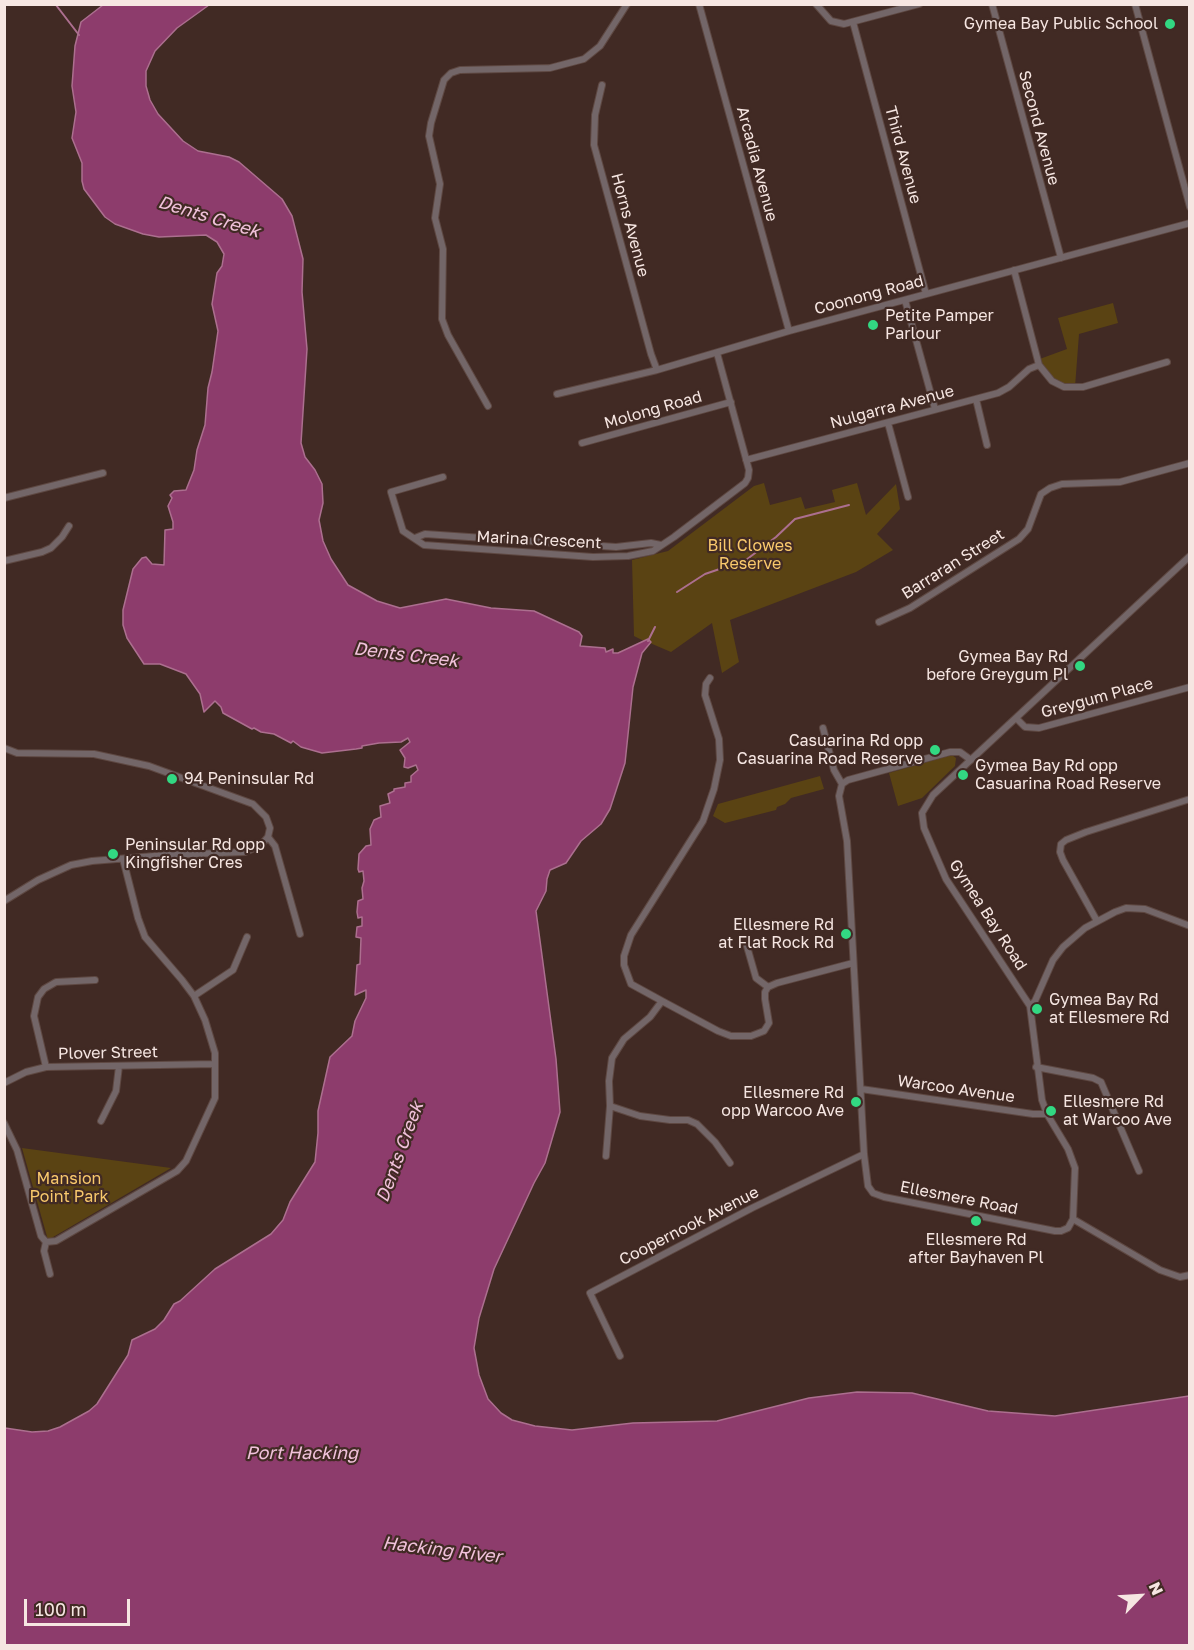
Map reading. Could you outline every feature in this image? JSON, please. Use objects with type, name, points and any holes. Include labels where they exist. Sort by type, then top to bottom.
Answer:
[{"type":"street","points":[[488,406],[448,335],[442,319],[443,249],[435,218],[440,184],[429,136],[444,81],[451,74],[460,70],[550,68],[584,59],[600,46],[627,4]]},
{"type":"street","name":"Arcadia Avenue","points":[[699,4],[789,331]]},
{"type":"street","points":[[816,4],[831,21],[844,24],[919,4]]},
{"type":"street","name":"Second Avenue","points":[[992,4],[1061,258]]},
{"type":"street","points":[[1135,4],[1190,207]]},
{"type":"street","name":"Third Avenue","points":[[854,22],[926,294]]},
{"type":"street","name":"Horns Avenue","points":[[602,85],[595,115],[594,145],[657,370]]},
{"type":"street","name":"Coonong Road","points":[[557,394],[657,370],[789,331],[1190,223]]},
{"type":"street","points":[[1014,270],[1039,365],[1052,381],[1064,387],[1083,387],[1167,362]]},
{"type":"street","points":[[905,300],[935,409]]},
{"type":"street","name":"Marina Crescent","points":[[415,538],[424,545],[593,557],[653,551],[747,482],[749,474],[746,460],[717,352]]},
{"type":"street","name":"Nulgarra Avenue","points":[[746,460],[1001,392],[1029,369],[1039,365]]},
{"type":"street","points":[[976,399],[987,445]]},
{"type":"street","name":"Molong Road","points":[[582,443],[731,402]]},
{"type":"street","points":[[888,423],[908,498]]},
{"type":"street","name":"Barraran Street","points":[[879,622],[910,608],[1019,538],[1028,529],[1041,494],[1050,488],[1062,484],[1120,482],[1190,463]]},
{"type":"street","points":[[4,498],[103,473]]},
{"type":"street","points":[[415,538],[408,536],[401,528],[391,492],[444,477]]},
{"type":"street","points":[[4,561],[51,548],[69,526]]},
{"type":"street","name":"Marina Crescent","points":[[415,538],[425,534],[616,547],[651,543],[661,545]]},
{"type":"street","name":"Gymea Bay Road","points":[[1030,1006],[946,879],[922,820],[923,808],[971,760],[1190,556]]},
{"type":"street","points":[[710,678],[706,684],[705,695],[719,739],[720,760],[714,789],[703,820],[631,935],[624,956],[624,965],[631,984],[718,1031],[731,1036],[751,1036],[764,1031],[769,1023],[765,999],[768,987],[853,963]]},
{"type":"street","name":"Greygum Place","points":[[1016,718],[1029,729],[1039,728],[1190,687]]},
{"type":"street","name":"Ellesmere Road","points":[[823,728],[834,770],[842,784],[838,796],[847,842],[864,1154],[868,1186],[877,1195],[1055,1231],[1068,1228],[1073,1218]]},
{"type":"street","points":[[4,748],[17,753],[73,753],[107,757],[148,766],[240,798],[258,807],[269,823],[268,837],[257,848],[245,852],[92,861],[64,867],[4,901]]},
{"type":"street","points":[[842,784],[848,780],[950,752],[960,752],[971,760]]},
{"type":"street","points":[[1097,921],[1063,860],[1060,852],[1061,844],[1074,836],[1190,799]]},
{"type":"street","points":[[268,837],[275,846],[300,934]]},
{"type":"street","points":[[46,1242],[56,1241],[180,1168],[186,1161],[215,1098],[213,1041],[194,996],[145,937],[123,859]]},
{"type":"street","points":[[1190,926],[1145,909],[1134,908],[1121,910],[1097,921],[1063,947],[1053,960],[1035,1001],[1030,1006],[1042,1100],[1047,1114],[1068,1149],[1075,1168],[1073,1218],[1160,1270],[1180,1277],[1190,1275]]},
{"type":"street","points":[[194,996],[233,970],[238,963],[247,937]]},
{"type":"street","points":[[746,943],[756,978],[768,987]]},
{"type":"street","points":[[46,1067],[34,1016],[38,997],[48,986],[56,982],[95,980]]},
{"type":"street","points":[[606,1156],[612,1058],[624,1039],[650,1017],[662,1001]]},
{"type":"street","name":"Plover Street","points":[[4,1083],[26,1072],[46,1067],[215,1064]]},
{"type":"street","points":[[100,1121],[117,1088],[119,1066]]},
{"type":"street","points":[[1036,1067],[1093,1078],[1101,1082],[1139,1171]]},
{"type":"street","name":"Warcoo Avenue","points":[[861,1089],[1033,1114],[1047,1114]]},
{"type":"street","points":[[610,1106],[640,1116],[688,1120],[697,1124],[715,1142],[730,1163]]},
{"type":"street","points":[[4,1123],[17,1150],[41,1236],[46,1242]]},
{"type":"street","name":"Coopernook Avenue","points":[[620,1356],[590,1293],[752,1208],[864,1154]]},
{"type":"street","points":[[46,1242],[44,1251],[50,1274]]},
{"type":"green space","points":[[1113,303],[1118,323],[1079,334],[1075,387],[1052,381],[1037,360],[1067,349],[1058,318]]},
{"type":"green space","name":"Bill Clowes Reserve","points":[[764,483],[770,505],[801,497],[805,509],[835,502],[832,490],[857,483],[866,515],[896,484],[900,509],[877,534],[893,550],[856,572],[730,620],[739,662],[722,673],[712,623],[671,652],[650,643],[642,653],[633,687],[631,708],[580,646],[605,648],[606,652],[613,649],[613,653],[616,653],[644,641],[634,636],[632,560],[668,551],[754,486]]},
{"type":"green space","points":[[952,755],[956,758],[955,766],[922,798],[898,806],[889,773]]},
{"type":"green space","points":[[820,776],[824,789],[791,798],[776,810],[725,823],[713,816],[718,804]]},
{"type":"green space","name":"Mansion Point Park","points":[[22,1148],[171,1168],[48,1240]]},
{"type":"water","name":"Port Hacking","points":[[103,5],[209,5],[177,28],[155,51],[146,71],[146,86],[150,100],[158,114],[183,141],[198,151],[229,157],[239,162],[282,199],[292,216],[303,259],[302,292],[307,349],[301,443],[305,457],[322,484],[323,503],[319,520],[323,541],[331,559],[348,585],[377,601],[400,608],[446,599],[491,608],[534,611],[579,632],[582,636],[580,646],[605,648],[606,652],[613,649],[613,653],[618,653],[648,639],[651,642],[642,653],[633,687],[625,763],[610,809],[601,824],[581,841],[566,863],[550,870],[546,891],[536,911],[556,1059],[560,1112],[545,1163],[494,1269],[479,1318],[474,1348],[479,1375],[488,1399],[501,1413],[512,1420],[535,1426],[572,1430],[633,1423],[717,1421],[809,1398],[857,1392],[912,1393],[988,1411],[1055,1416],[1189,1396],[1189,1645],[5,1645],[5,1428],[32,1432],[48,1431],[89,1411],[97,1404],[128,1355],[132,1340],[155,1329],[174,1304],[215,1269],[271,1234],[283,1220],[290,1202],[315,1162],[318,1111],[330,1057],[352,1036],[355,1021],[366,998],[366,990],[355,995],[361,938],[356,937],[357,927],[362,926],[362,917],[358,918],[357,912],[358,901],[363,899],[364,881],[363,871],[359,872],[358,869],[359,854],[366,846],[371,845],[370,829],[374,820],[381,817],[380,806],[390,803],[388,794],[394,789],[405,787],[405,783],[411,782],[411,776],[418,770],[416,765],[404,767],[405,758],[400,750],[410,742],[408,738],[401,742],[379,743],[362,746],[362,748],[322,753],[301,747],[293,741],[291,743],[274,734],[252,729],[223,713],[215,701],[204,712],[200,694],[186,674],[160,664],[144,664],[127,638],[123,625],[123,610],[133,569],[142,558],[146,557],[152,564],[164,565],[165,530],[173,529],[168,506],[172,498],[170,495],[174,491],[186,490],[194,470],[197,450],[205,425],[208,388],[218,331],[212,304],[217,273],[222,266],[224,254],[217,242],[206,235],[159,237],[115,224],[105,217],[84,189],[82,163],[72,138],[76,112],[72,86],[75,46],[81,22]]},
{"type":"waterway","points":[[49,4],[56,5],[79,35]]},
{"type":"waterway","points":[[677,592],[705,574],[746,560],[795,519],[849,505]]},
{"type":"waterway","points":[[648,641],[655,627]]},
{"type":"place","name":"Gymea Bay Public School","points":[[1170,24]]},
{"type":"place","name":"Petite Pamper Parlour","points":[[873,325]]},
{"type":"place","name":"Gymea Bay Rd before Greygum Pl","points":[[1080,666]]},
{"type":"place","name":"Casuarina Rd opp Casuarina Road Reserve","points":[[935,750]]},
{"type":"place","name":"Gymea Bay Rd opp Casuarina Road Reserve","points":[[963,775]]},
{"type":"place","name":"94 Peninsular Rd","points":[[172,779]]},
{"type":"place","name":"Peninsular Rd opp Kingfisher Cres","points":[[113,854]]},
{"type":"place","name":"Ellesmere Rd at Flat Rock Rd","points":[[846,934]]},
{"type":"place","name":"Gymea Bay Rd at Ellesmere Rd","points":[[1037,1009]]},
{"type":"place","name":"Ellesmere Rd opp Warcoo Ave","points":[[856,1102]]},
{"type":"place","name":"Ellesmere Rd at Warcoo Ave","points":[[1051,1111]]},
{"type":"place","name":"Ellesmere Rd after Bayhaven Pl","points":[[976,1221]]},
{"type":"water label","name":"Dents Creek","points":[[209,217]]},
{"type":"water label","name":"Dents Creek","points":[[406,655]]},
{"type":"water label","name":"Dents Creek","points":[[400,1152]]},
{"type":"water label","name":"Hacking River","points":[[442,1550]]}]
